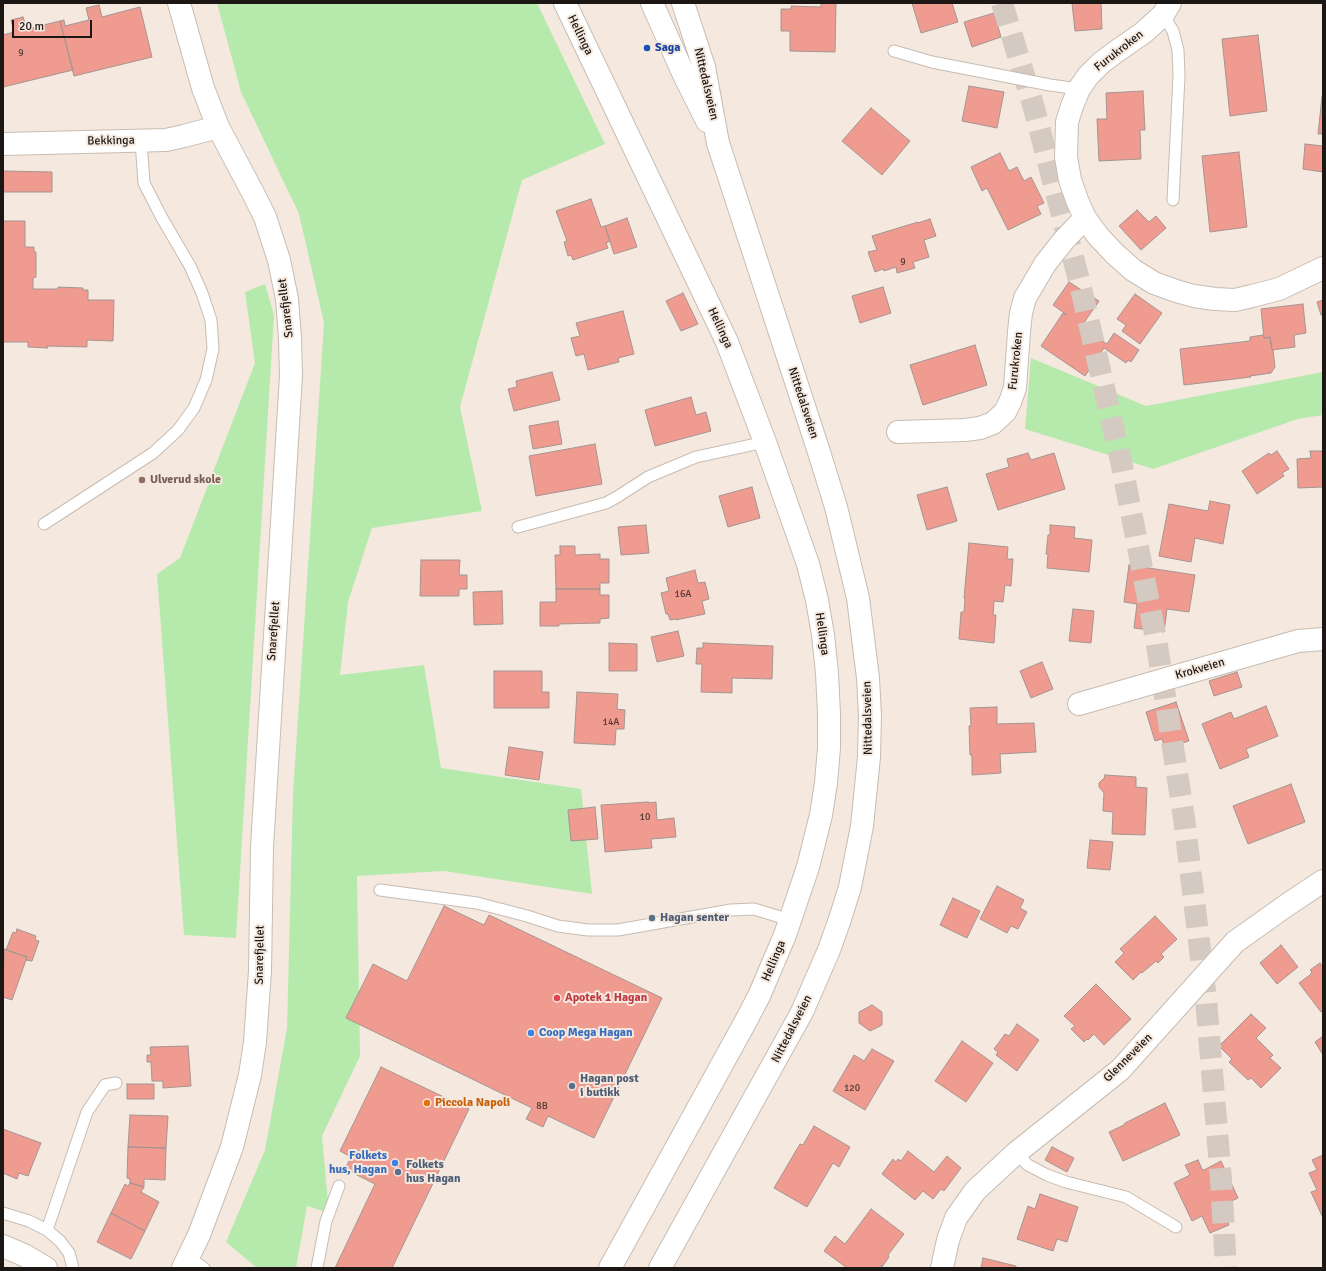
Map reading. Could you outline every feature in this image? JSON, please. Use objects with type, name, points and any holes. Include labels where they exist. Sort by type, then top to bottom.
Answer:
[{"type":"street","name":"Snarefjellet","points":[[179,3],[203,88],[218,127],[265,217],[279,260],[287,299],[290,338],[290,376],[262,847],[260,971],[256,1042],[250,1075],[232,1147],[209,1210],[192,1264]]},
{"type":"street","name":"Hellinga","points":[[565,3],[727,342],[765,442],[808,564],[817,600],[827,673],[829,748],[822,809],[810,860],[790,920],[759,996],[610,1268]]},
{"type":"street","name":"Nittedalsveien","points":[[652,3],[684,75],[718,143]]},
{"type":"street","name":"Nittedalsveien","points":[[660,1268],[793,1030],[829,950],[840,919],[857,854],[862,826],[869,757],[870,716],[868,678],[858,598],[836,507],[718,143],[704,67],[682,3]]},
{"type":"street","name":"Furukroken","points":[[1167,9],[1143,33],[1101,63],[1088,76],[1079,89],[1067,122],[1066,157],[1070,180],[1085,218],[1098,236],[1133,270],[1154,283],[1194,296],[1235,300],[1279,289],[1323,268]]},
{"type":"street","name":"Bekkinga","points":[[3,144],[166,140],[218,127]]},
{"type":"street","name":"Furukroken","points":[[898,432],[966,430],[980,428],[993,423],[1005,412],[1015,388],[1020,326],[1025,298],[1045,264],[1064,240],[1085,218]]},
{"type":"street","name":"Krokveien","points":[[1079,704],[1298,641],[1323,639]]},
{"type":"street","name":"Glenneveien","points":[[942,1268],[948,1240],[956,1218],[975,1191],[1016,1152],[1120,1070],[1235,942],[1323,881]]},
{"type":"street","points":[[3,1246],[24,1255],[46,1268]]},
{"type":"lane","points":[[1167,9],[1178,50],[1179,76],[1173,200]]},
{"type":"lane","points":[[894,51],[932,62],[1050,85],[1079,89]]},
{"type":"lane","points":[[44,524],[153,453],[178,430],[194,408],[206,380],[213,348],[211,320],[202,293],[190,266],[162,218],[144,183],[141,141]]},
{"type":"lane","points":[[518,527],[606,503],[648,477],[696,457],[765,442]]},
{"type":"lane","points":[[380,890],[476,903],[527,916],[558,926],[588,930],[618,930],[731,910],[754,909],[790,920]]},
{"type":"lane","points":[[48,1230],[87,1112],[105,1085],[116,1084]]},
{"type":"lane","points":[[1016,1152],[1028,1165],[1047,1176],[1126,1197],[1176,1227]]},
{"type":"lane","points":[[317,1268],[326,1221],[338,1186]]},
{"type":"lane","points":[[3,1213],[29,1221],[48,1230],[60,1241],[69,1253],[72,1268]]},
{"type":"green space","points":[[217,3],[537,3],[605,144],[522,180],[460,407],[482,511],[372,528],[348,602],[340,675],[424,665],[441,768],[581,789],[592,894],[444,871],[357,876],[360,1056],[322,1136],[329,1213],[307,1206],[296,1268],[257,1268],[226,1242],[265,1150],[287,1028],[293,793],[324,323],[299,214],[241,92]]},
{"type":"green space","points":[[265,284],[274,315],[236,938],[184,935],[157,574],[180,558],[255,363],[245,292]]},
{"type":"green space","points":[[1031,358],[1146,406],[1323,372],[1323,415],[1298,419],[1153,469],[1025,429]]},
{"type":"building","points":[[821,3],[836,3],[835,52],[790,51],[790,31],[781,31],[781,9],[791,9],[791,6],[821,7]]},
{"type":"building","points":[[912,3],[952,3],[958,22],[921,33]]},
{"type":"building","points":[[1072,3],[1101,3],[1102,29],[1075,31]]},
{"type":"building","points":[[99,5],[102,17],[140,7],[152,57],[74,76],[60,21],[64,20],[65,26],[89,20],[86,8]]},
{"type":"building","points":[[994,13],[1001,37],[972,47],[964,22]]},
{"type":"building","points":[[23,17],[27,29],[60,21],[73,70],[3,87],[3,35],[14,32],[11,20]]},
{"type":"building","points":[[1258,35],[1267,111],[1230,116],[1222,39]]},
{"type":"building","points":[[969,86],[1004,92],[997,128],[962,121]]},
{"type":"building","points":[[1143,91],[1145,130],[1140,130],[1141,159],[1099,161],[1097,119],[1107,119],[1106,93]]},
{"type":"building","points":[[1322,97],[1323,134],[1318,134]]},
{"type":"building","points":[[871,108],[910,141],[882,175],[842,141]]},
{"type":"building","points":[[1305,144],[1323,146],[1323,172],[1303,169]]},
{"type":"building","points":[[1239,152],[1247,227],[1210,232],[1202,156]]},
{"type":"building","points":[[1000,153],[1009,171],[1017,167],[1024,181],[1031,177],[1044,203],[1037,206],[1041,214],[1008,230],[987,188],[982,191],[971,167]]},
{"type":"building","points":[[3,171],[52,172],[52,192],[3,192]]},
{"type":"building","points":[[591,199],[601,227],[605,226],[610,241],[606,243],[608,248],[573,260],[571,255],[568,256],[564,242],[567,241],[556,211]]},
{"type":"building","points":[[1137,210],[1149,222],[1156,216],[1166,228],[1141,250],[1119,226]]},
{"type":"building","points":[[627,218],[637,247],[614,254],[605,226]]},
{"type":"building","points":[[930,219],[936,236],[924,240],[929,257],[913,262],[915,268],[897,273],[896,267],[875,272],[868,252],[877,250],[872,236]]},
{"type":"building","points":[[3,221],[25,221],[25,247],[34,247],[34,252],[36,252],[36,277],[33,278],[33,289],[58,289],[58,287],[83,288],[83,290],[88,290],[88,300],[114,300],[113,341],[87,340],[87,347],[47,346],[48,348],[28,347],[28,342],[3,342]]},
{"type":"building","points":[[1069,282],[1099,301],[1081,327],[1107,344],[1114,333],[1139,350],[1131,362],[1128,360],[1126,363],[1104,348],[1085,376],[1041,346],[1063,313],[1067,315],[1053,305]]},
{"type":"building","points":[[883,287],[891,313],[860,323],[852,296]]},
{"type":"building","points":[[683,293],[698,324],[681,331],[666,301]]},
{"type":"building","points":[[1135,294],[1162,313],[1140,344],[1122,331],[1126,325],[1117,319]]},
{"type":"building","points":[[1323,300],[1323,315],[1321,315],[1317,302]]},
{"type":"building","points":[[1303,304],[1306,333],[1294,335],[1295,347],[1272,350],[1270,337],[1264,338],[1261,309]]},
{"type":"building","points":[[623,311],[634,354],[618,358],[619,362],[588,370],[584,354],[576,356],[571,338],[580,336],[576,323]]},
{"type":"building","points":[[1263,335],[1264,338],[1270,337],[1273,350],[1275,367],[1271,373],[1250,376],[1251,377],[1184,385],[1180,349],[1250,341],[1250,337]]},
{"type":"building","points":[[975,345],[987,385],[923,405],[910,365]]},
{"type":"building","points":[[552,372],[560,400],[514,411],[508,389],[517,387],[516,381]]},
{"type":"building","points":[[691,397],[696,415],[706,412],[711,431],[655,446],[645,410]]},
{"type":"building","points":[[558,421],[562,444],[533,449],[529,426]]},
{"type":"building","points":[[595,444],[602,484],[536,496],[529,456]]},
{"type":"building","points":[[1277,451],[1289,469],[1282,473],[1284,476],[1257,494],[1242,471],[1269,453],[1271,455]]},
{"type":"building","points":[[1310,451],[1323,451],[1323,487],[1298,488],[1297,459],[1311,458]]},
{"type":"building","points":[[1028,453],[1031,460],[1054,453],[1065,489],[998,510],[986,474],[1009,467],[1007,459]]},
{"type":"building","points":[[752,487],[760,518],[728,527],[719,496]]},
{"type":"building","points":[[947,487],[957,521],[927,530],[917,495]]},
{"type":"building","points":[[1210,501],[1230,505],[1223,544],[1195,538],[1191,562],[1159,556],[1169,504],[1208,511]]},
{"type":"building","points":[[646,525],[649,553],[621,555],[618,527]]},
{"type":"building","points":[[1050,525],[1075,527],[1074,538],[1092,540],[1089,572],[1047,568],[1048,554],[1046,554],[1048,535],[1050,535]]},
{"type":"building","points":[[969,543],[1008,547],[1007,559],[1013,559],[1011,586],[1005,585],[1003,602],[994,601],[993,615],[996,615],[994,643],[959,639],[961,612],[964,612]]},
{"type":"building","points":[[560,546],[575,546],[575,555],[600,554],[600,559],[609,559],[609,583],[600,583],[600,589],[556,589],[555,555],[560,555]]},
{"type":"building","points":[[421,560],[460,560],[459,575],[467,575],[467,589],[459,589],[459,596],[420,596]]},
{"type":"building","points":[[1129,565],[1195,575],[1189,612],[1167,609],[1164,632],[1134,628],[1137,604],[1124,602]]},
{"type":"building","points":[[695,570],[698,583],[705,582],[709,599],[702,601],[705,614],[670,620],[668,614],[666,614],[661,593],[669,591],[666,578]]},
{"type":"building","points":[[556,589],[600,589],[600,595],[609,595],[609,618],[600,619],[600,623],[540,626],[540,602],[556,602]]},
{"type":"building","points":[[502,591],[503,624],[474,625],[473,592]]},
{"type":"building","points":[[1073,609],[1094,611],[1091,643],[1069,641]]},
{"type":"building","points":[[678,631],[684,656],[657,662],[651,637]]},
{"type":"building","points":[[609,643],[637,644],[637,671],[609,671]]},
{"type":"building","points":[[703,643],[773,646],[772,679],[732,678],[732,693],[701,692],[702,664],[696,664],[697,648],[703,648]]},
{"type":"building","points":[[1042,662],[1053,689],[1031,698],[1020,671]]},
{"type":"building","points":[[494,671],[542,671],[542,692],[549,692],[549,708],[494,708]]},
{"type":"building","points":[[1237,672],[1242,687],[1214,696],[1209,681]]},
{"type":"building","points":[[577,692],[618,694],[617,709],[625,710],[624,729],[616,729],[615,745],[574,743]]},
{"type":"building","points":[[1176,702],[1189,741],[1165,748],[1162,739],[1155,741],[1146,712]]},
{"type":"building","points":[[1266,706],[1278,736],[1246,749],[1249,757],[1220,769],[1202,724],[1231,712],[1234,719]]},
{"type":"building","points":[[997,707],[997,724],[1034,723],[1036,752],[1000,754],[1001,773],[972,775],[972,755],[970,755],[969,726],[971,726],[970,708]]},
{"type":"building","points":[[509,747],[543,752],[539,780],[505,775]]},
{"type":"building","points":[[1105,775],[1136,777],[1136,787],[1147,788],[1145,835],[1112,834],[1113,812],[1103,811],[1104,793],[1099,787],[1099,783],[1104,779]]},
{"type":"building","points":[[1291,784],[1305,822],[1248,844],[1233,806]]},
{"type":"building","points":[[656,802],[657,820],[674,818],[676,837],[651,839],[652,848],[605,852],[601,805]]},
{"type":"building","points":[[595,807],[598,839],[571,841],[568,810]]},
{"type":"building","points":[[1090,840],[1113,842],[1110,870],[1087,868]]},
{"type":"building","points":[[997,886],[1024,900],[1020,908],[1027,912],[1018,929],[1011,926],[1007,933],[980,919]]},
{"type":"building","points":[[953,898],[980,911],[967,938],[940,925]]},
{"type":"building","points":[[444,906],[484,925],[489,915],[662,998],[594,1138],[548,1116],[543,1127],[526,1119],[532,1108],[346,1018],[373,964],[407,981]]},
{"type":"building","points":[[1155,916],[1177,939],[1161,954],[1164,957],[1158,963],[1156,961],[1133,980],[1115,962],[1124,953],[1120,949]]},
{"type":"building","points":[[17,929],[36,936],[35,940],[39,941],[32,961],[26,960],[27,957],[6,950],[13,932],[16,933]]},
{"type":"building","points":[[1281,945],[1298,967],[1277,984],[1260,963]]},
{"type":"building","points":[[4,949],[27,957],[12,1000],[3,997]]},
{"type":"building","points":[[1320,963],[1323,967],[1323,1010],[1321,1012],[1299,983],[1310,975],[1312,972],[1310,970]]},
{"type":"building","points":[[1096,984],[1131,1019],[1104,1045],[1094,1034],[1084,1042],[1071,1029],[1075,1026],[1064,1016]]},
{"type":"building","points":[[872,1005],[882,1012],[882,1025],[870,1031],[859,1023],[859,1012]]},
{"type":"building","points":[[1251,1014],[1266,1028],[1256,1038],[1273,1055],[1270,1058],[1281,1068],[1261,1088],[1251,1078],[1248,1080],[1229,1062],[1232,1059],[1219,1046]]},
{"type":"building","points":[[1017,1024],[1039,1040],[1017,1071],[996,1055],[998,1052],[994,1049],[1005,1034],[1009,1036]]},
{"type":"building","points":[[1323,1036],[1323,1055],[1315,1042]]},
{"type":"building","points":[[962,1041],[993,1063],[966,1102],[935,1081]]},
{"type":"building","points":[[188,1046],[191,1086],[163,1088],[163,1081],[152,1081],[151,1062],[147,1062],[147,1055],[151,1055],[150,1047]]},
{"type":"building","points":[[872,1049],[894,1061],[865,1110],[833,1091],[854,1055],[864,1061]]},
{"type":"building","name":"Folkets hus, Hagan","points":[[381,1067],[469,1109],[392,1268],[335,1268],[375,1184],[345,1169],[351,1157],[340,1151]]},
{"type":"building","points":[[127,1084],[154,1084],[154,1099],[127,1099]]},
{"type":"building","points":[[1165,1103],[1180,1135],[1123,1161],[1109,1132]]},
{"type":"building","points":[[130,1115],[168,1116],[166,1148],[128,1147]]},
{"type":"building","points":[[814,1126],[850,1147],[839,1167],[833,1163],[807,1207],[774,1188],[800,1144],[803,1145]]},
{"type":"building","points":[[3,1129],[41,1143],[28,1176],[19,1173],[17,1179],[3,1173]]},
{"type":"building","points":[[128,1147],[166,1148],[165,1180],[144,1179],[144,1187],[130,1183],[130,1179],[127,1178]]},
{"type":"building","points":[[1052,1147],[1074,1158],[1067,1172],[1045,1160]]},
{"type":"building","points":[[908,1151],[934,1172],[947,1156],[961,1168],[944,1191],[941,1189],[933,1199],[923,1191],[915,1200],[882,1174],[893,1159],[896,1162],[898,1159],[901,1161]]},
{"type":"building","points":[[1323,1155],[1323,1218],[1311,1192],[1317,1190],[1309,1173],[1317,1170],[1312,1160]]},
{"type":"building","points":[[1198,1160],[1202,1169],[1204,1170],[1221,1161],[1238,1198],[1221,1206],[1229,1225],[1210,1233],[1202,1216],[1192,1221],[1174,1183],[1190,1175],[1185,1165]]},
{"type":"building","points":[[130,1183],[144,1187],[141,1192],[159,1202],[145,1231],[111,1213],[125,1184],[128,1186]]},
{"type":"building","points":[[1040,1194],[1078,1207],[1067,1242],[1057,1239],[1053,1251],[1017,1239],[1028,1206],[1035,1209]]},
{"type":"building","points":[[871,1209],[904,1234],[888,1255],[889,1257],[882,1267],[881,1265],[879,1268],[847,1268],[824,1251],[835,1236],[845,1244]]},
{"type":"building","points":[[111,1213],[145,1231],[131,1259],[97,1242]]},
{"type":"building","points":[[983,1258],[1016,1266],[1016,1268],[981,1268]]},
{"type":"tunnel","points":[[1002,3],[1034,108],[1080,284],[1121,461],[1156,639],[1184,818],[1206,999],[1221,1179],[1226,1268]]},
{"type":"place","name":"Saga","points":[[647,48]]},
{"type":"place","name":"Ulverud skole","points":[[142,480]]},
{"type":"place","name":"Hagan senter","points":[[652,918]]},
{"type":"place","name":"Apotek 1 Hagan","points":[[557,998]]},
{"type":"place","name":"Coop Mega Hagan","points":[[531,1033]]},
{"type":"place","name":"Hagan post i butikk","points":[[572,1086]]},
{"type":"place","name":"Piccola Napoli","points":[[427,1103]]},
{"type":"place","name":"Folkets hus, Hagan","points":[[395,1163]]},
{"type":"place","name":"Folkets hus Hagan","points":[[398,1172]]}]
